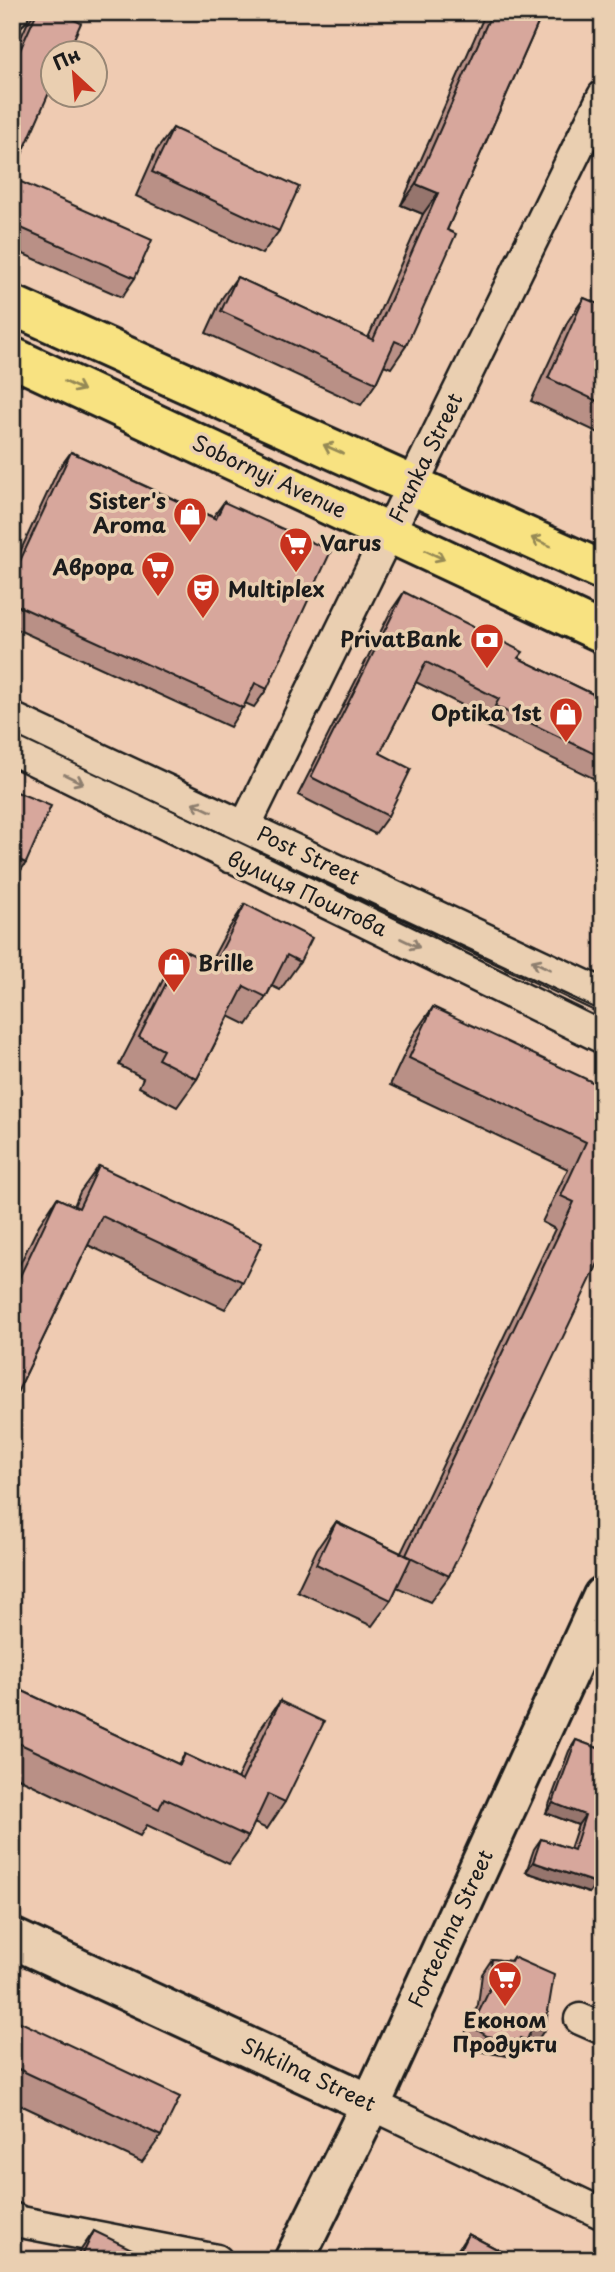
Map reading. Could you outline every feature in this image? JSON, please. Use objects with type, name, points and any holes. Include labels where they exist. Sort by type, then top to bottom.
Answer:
[{"type":"main road","points":[[12,305],[603,571]]},
{"type":"main road","name":"Sobornyi Avenue","points":[[12,357],[603,633]]},
{"type":"main road","name":"Fortechna Street","points":[[294,2260],[371,2104],[603,1596]]},
{"type":"main road","name":"Shkilna Street","points":[[12,1938],[371,2104]]},
{"type":"street","name":"Franka Street","points":[[230,857],[603,96]]},
{"type":"street","name":"Post Street","points":[[12,718],[603,994]]},
{"type":"street","name":"вулиця Поштова","points":[[12,749],[603,1038]]},
{"type":"street","name":"Shkilna Street","points":[[371,2104],[603,2214]]},
{"type":"street","points":[[15,2227],[217,2260]]},
{"type":"building","points":[[37,12],[57,12],[81,23],[74,38],[38,38],[38,108],[42,108],[12,177],[12,68]]},
{"type":"building","points":[[492,12],[543,12],[447,230],[456,234],[406,346],[395,341],[376,383],[221,311],[237,277],[373,340],[438,193],[416,184]]},
{"type":"building","points":[[173,128],[299,187],[279,231],[152,172]]},
{"type":"building","points":[[12,178],[152,240],[135,278],[12,224]]},
{"type":"building","points":[[584,298],[603,306],[603,404],[548,378]]},
{"type":"building","points":[[12,429],[17,431],[12,442]]},
{"type":"building","name":"Аврора","points":[[71,452],[216,519],[224,502],[331,551],[267,689],[255,683],[243,708],[12,603],[12,578]]},
{"type":"building","points":[[404,592],[523,652],[518,658],[603,699],[603,758],[495,706],[499,699],[426,662],[380,753],[411,769],[388,816],[311,777]]},
{"type":"building","points":[[12,790],[51,806],[26,863],[12,857]]},
{"type":"building","points":[[245,904],[312,938],[300,962],[287,955],[266,997],[244,986],[197,1079],[158,1059],[163,1050],[139,1037],[183,950],[214,965]]},
{"type":"building","points":[[433,1007],[603,1087],[603,1108],[600,1114],[603,1115],[603,1253],[449,1576],[406,1555],[574,1202],[561,1196],[586,1142],[409,1058]]},
{"type":"building","points":[[99,1166],[262,1243],[243,1282],[102,1216],[12,1403],[12,1293],[57,1198],[79,1208]]},
{"type":"building","points":[[336,1522],[411,1558],[391,1600],[316,1564]]},
{"type":"building","points":[[12,1686],[180,1765],[185,1754],[242,1781],[280,1701],[324,1722],[285,1802],[268,1794],[248,1837],[164,1798],[159,1809],[12,1740]]},
{"type":"building","points":[[576,1740],[603,1750],[603,1864],[596,1883],[533,1862],[541,1839],[574,1850],[585,1815],[553,1803]]},
{"type":"building","points":[[513,1957],[554,1975],[545,2029],[532,2027],[527,2040],[487,2036],[476,2029],[474,2022],[489,1991],[492,1959],[511,1961]]},
{"type":"building","points":[[12,2018],[180,2097],[161,2136],[12,2066]]},
{"type":"building","points":[[94,2231],[140,2253],[137,2260],[80,2260]]},
{"type":"building","points":[[468,2234],[518,2260],[455,2260]]},
{"type":"tram line","points":[[12,734],[603,1015]]},
{"type":"place","name":"Sister's Aroma","points":[[190,544]]},
{"type":"place","name":"Varus","points":[[296,574]]},
{"type":"place","name":"Аврора","points":[[158,598]]},
{"type":"place","name":"Multiplex","points":[[203,620]]},
{"type":"place","name":"PrivatBank","points":[[487,670]]},
{"type":"place","name":"Оptika 1st","points":[[566,744]]},
{"type":"place","name":"Brille","points":[[174,994]]},
{"type":"place","name":"Економ Продукти","points":[[505,2008]]}]
